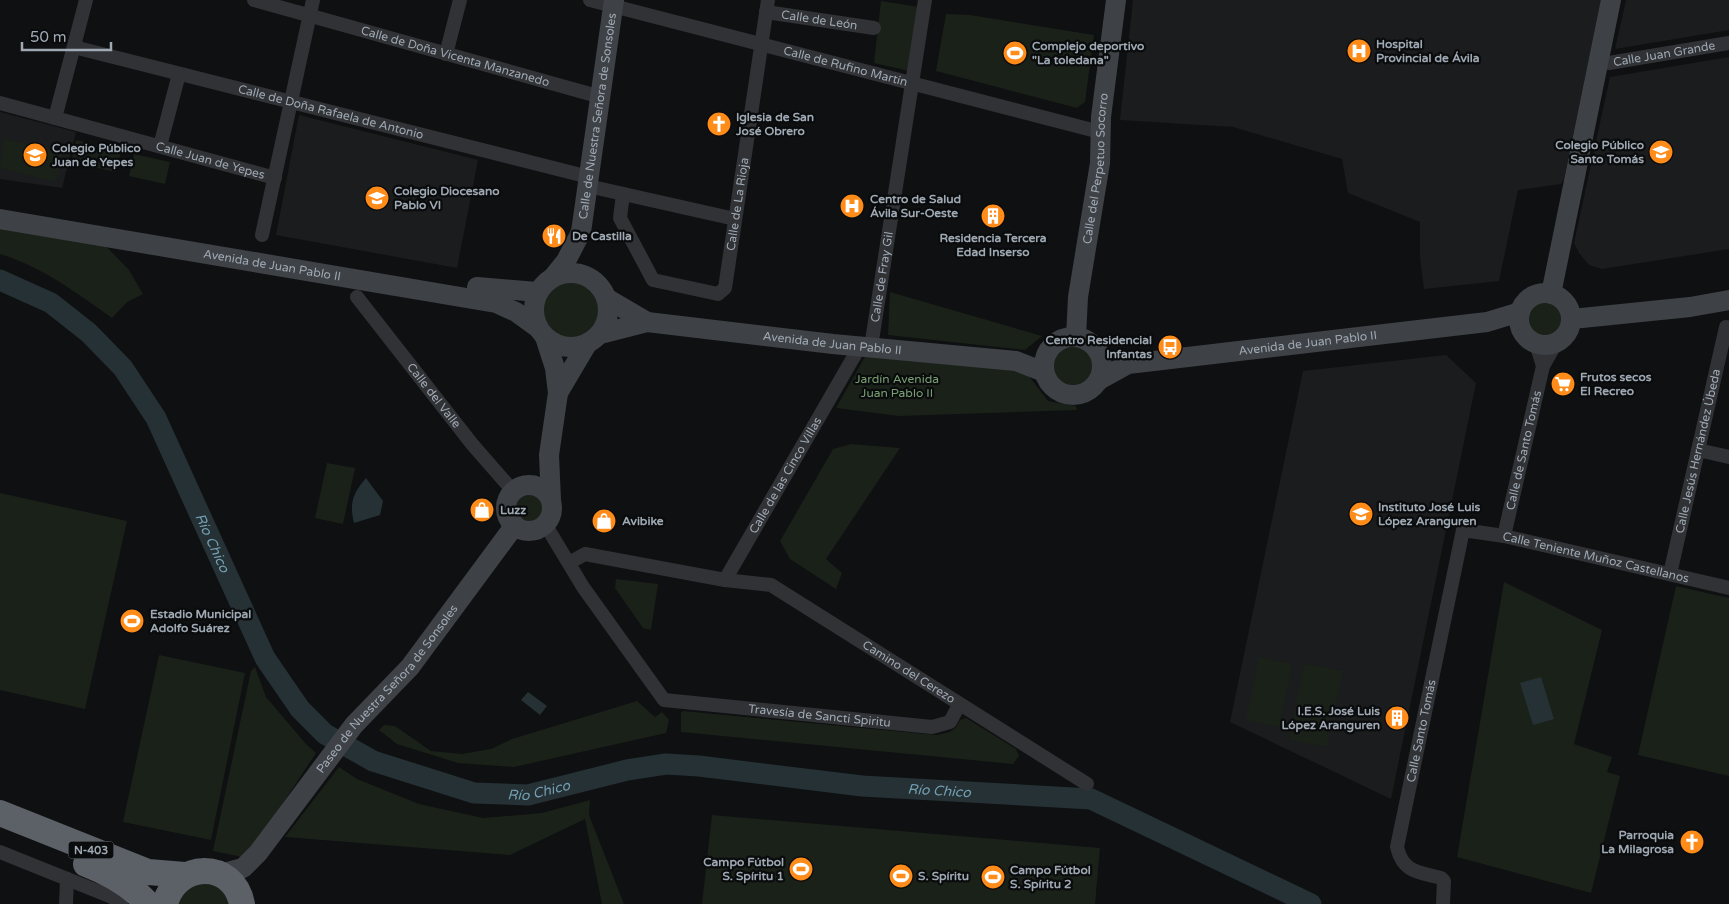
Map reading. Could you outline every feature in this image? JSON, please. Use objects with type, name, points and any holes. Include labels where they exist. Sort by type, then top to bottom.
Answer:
[{"type":"highway","name":"N-403","points":[[0,813],[148,872],[185,875],[202,871],[220,874]]},
{"type":"highway","name":"N-403","points":[[0,829],[100,869],[138,893],[148,904]]},
{"type":"highway","points":[[220,874],[233,884],[242,902]]},
{"type":"highway","points":[[165,904],[168,894],[175,883],[185,875]]},
{"type":"main road","name":"Calle del Perpetuo Socorro","points":[[1076,337],[1078,297],[1100,163],[1100,132],[1116,0]]},
{"type":"main road","points":[[1551,294],[1611,0]]},
{"type":"main road","name":"Calle de Nuestra Señora de Sonsoles","points":[[554,276],[566,261],[581,232],[614,3]]},
{"type":"main road","name":"Avenida de Juan Pablo II","points":[[0,205],[498,291],[537,292]]},
{"type":"main road","name":"Avenida de Juan Pablo II","points":[[0,219],[496,303],[516,312],[541,333]]},
{"type":"main road","name":"Calle de Nuestra Señora de Sonsoles","points":[[581,232],[594,280]]},
{"type":"main road","points":[[549,455],[522,488],[509,496],[506,508],[510,520],[520,528],[533,530],[545,524],[551,512],[549,455],[558,393],[555,368],[534,317],[533,304],[537,292],[544,283],[554,276],[568,272],[582,274],[594,280],[606,298],[608,310],[606,323],[593,339],[558,393]]},
{"type":"main road","points":[[1539,294],[1551,294],[1566,303],[1572,319],[1568,334],[1556,343],[1546,346],[1536,344],[1527,338],[1521,321],[1523,305],[1539,294]]},
{"type":"main road","name":"Avenida de Juan Pablo II","points":[[606,298],[647,322],[833,344],[1045,363]]},
{"type":"main road","points":[[1572,319],[1690,307],[1729,300]]},
{"type":"main road","name":"Avenida de Juan Pablo II","points":[[1099,380],[1128,364],[1487,322],[1521,321]]},
{"type":"main road","name":"Avenida de Juan Pablo II","points":[[593,339],[647,322]]},
{"type":"main road","points":[[541,333],[558,345],[572,347],[593,339]]},
{"type":"main road","points":[[1076,337],[1091,343],[1101,356],[1103,368],[1099,380],[1087,393],[1069,396],[1052,388],[1045,363],[1058,341],[1076,337]]},
{"type":"main road","name":"Avenida de Juan Pablo II","points":[[1101,356],[1128,364]]},
{"type":"main road","points":[[522,488],[543,490],[550,500]]},
{"type":"main road","name":"Paseo de Nuestra Señora de Sonsoles","points":[[220,874],[244,868],[258,853],[354,725],[410,667],[514,525]]},
{"type":"main road","name":"Paseo de Nuestra Señora de Sonsoles","points":[[242,902],[245,880],[258,853]]},
{"type":"street","points":[[55,118],[86,0]]},
{"type":"street","name":"Calle de Doña Vicenta Manzanedo","points":[[254,0],[600,97]]},
{"type":"street","points":[[262,235],[313,0]]},
{"type":"street","points":[[446,54],[460,0]]},
{"type":"street","name":"Calle de Rufino Martín","points":[[590,0],[614,3],[1100,132]]},
{"type":"street","name":"Calle de Fray Gil","points":[[866,347],[913,83],[925,0]]},
{"type":"street","name":"Calle de La Rioja","points":[[623,194],[620,218],[653,280],[718,294],[725,288],[767,6]]},
{"type":"street","name":"Calle de León","points":[[767,6],[874,28]]},
{"type":"street","name":"Calle Juan Grande","points":[[1599,62],[1609,63],[1729,43]]},
{"type":"street","name":"Calle de Doña Rafaela de Antonio","points":[[74,47],[588,182],[623,194],[735,219]]},
{"type":"street","points":[[160,146],[179,74]]},
{"type":"street","name":"Calle Juan de Yepes","points":[[0,103],[275,178]]},
{"type":"street","name":"Calle del Valle","points":[[357,297],[472,444],[522,488]]},
{"type":"street","name":"Calle Jesús Hernández Úbeda","points":[[1670,574],[1728,328]]},
{"type":"street","name":"Calle de Santo Tomás","points":[[1504,536],[1543,366],[1556,343]]},
{"type":"street","points":[[833,344],[846,369]]},
{"type":"street","points":[[1536,344],[1543,366]]},
{"type":"street","name":"Calle de las Cinco Villas","points":[[725,580],[803,447],[846,369],[866,347]]},
{"type":"street","points":[[1698,450],[1729,457]]},
{"type":"street","points":[[545,524],[569,563],[585,554],[725,580]]},
{"type":"street","name":"Calle Teniente Muñoz Castellanos","points":[[1463,530],[1504,536],[1729,588]]},
{"type":"street","name":"Calle Santo Tomás","points":[[1443,904],[1444,881],[1441,878],[1405,866],[1400,857],[1398,837],[1463,530]]},
{"type":"street","name":"Travesía de Sancti Spiritu","points":[[569,563],[583,587],[664,700],[932,727],[950,722],[959,705]]},
{"type":"street","name":"Camino del Cerezo","points":[[725,580],[771,586],[1087,784]]},
{"type":"street","points":[[0,852],[112,897],[121,904]]},
{"type":"street","points":[[66,904],[67,879]]},
{"type":"shaded area","name":"Hospital Provincial de Ávila","points":[[1133,0],[1601,0],[1564,179],[1561,184],[1518,190],[1499,281],[1424,289],[1420,257],[1420,222],[1348,193],[1342,159],[1233,127],[1120,120]]},
{"type":"shaded area","points":[[1626,0],[1729,0],[1729,30],[1615,49]]},
{"type":"shaded area","name":"Colegio Público Santo Tomás","points":[[1729,57],[1729,249],[1602,269],[1589,265],[1579,253],[1574,243],[1610,77]]},
{"type":"shaded area","name":"Colegio Público Juan de Yepes","points":[[0,112],[76,132],[62,188],[0,179]]},
{"type":"shaded area","name":"Colegio Diocesano Pablo VI","points":[[299,115],[478,160],[457,268],[276,235]]},
{"type":"shaded area","name":"Instituto José Luis López Aranguren","points":[[1446,355],[1476,383],[1391,799],[1230,722],[1303,371]]},
{"type":"shaded area","points":[[366,478],[383,501],[380,515],[354,523],[353,499]]},
{"type":"shaded area","points":[[1541,677],[1554,719],[1533,725],[1520,683]]},
{"type":"shaded area","points":[[528,692],[547,706],[540,715],[521,700]]},
{"type":"green space","points":[[881,1],[919,7],[909,71],[874,63]]},
{"type":"green space","name":"Complejo deportivo \"La toledana\"","points":[[946,14],[970,15],[1094,35],[1085,102],[1077,108],[936,71]]},
{"type":"green space","points":[[4,139],[63,152],[55,182],[0,168]]},
{"type":"green space","points":[[76,140],[121,151],[116,172],[71,162]]},
{"type":"green space","points":[[134,154],[170,162],[165,184],[129,176]]},
{"type":"green space","points":[[0,226],[103,243],[129,270],[143,294],[127,302],[112,318],[45,273],[0,254]]},
{"type":"green space","points":[[570,278],[582,281],[592,287],[598,297],[601,309],[598,321],[592,331],[582,337],[570,340],[558,337],[548,331],[542,321],[539,309],[542,297],[548,287],[558,281]]},
{"type":"green space","name":"Jardín Avenida Juan Pablo II","points":[[890,292],[1042,336],[1025,350],[888,335]]},
{"type":"green space","points":[[1545,300],[1558,306],[1564,319],[1558,332],[1545,338],[1532,332],[1526,319],[1532,306]]},
{"type":"green space","points":[[1073,345],[1085,349],[1091,355],[1095,367],[1091,379],[1085,385],[1073,389],[1061,385],[1055,379],[1051,367],[1055,355],[1061,349]]},
{"type":"green space","name":"Jardín Avenida Juan Pablo II","points":[[866,355],[1025,371],[1048,401],[1076,406],[1077,410],[899,416],[836,408]]},
{"type":"green space","points":[[851,444],[900,448],[826,559],[842,573],[836,589],[790,559],[780,541],[833,449]]},
{"type":"green space","points":[[327,463],[355,468],[343,524],[315,518]]},
{"type":"green space","points":[[0,493],[127,521],[85,709],[0,690]]},
{"type":"green space","points":[[528,493],[539,497],[543,508],[539,519],[528,523],[517,519],[513,508],[517,497]]},
{"type":"green space","points":[[616,579],[658,584],[651,630],[643,628],[615,588]]},
{"type":"green space","points":[[1504,582],[1602,630],[1574,744],[1612,757],[1607,772],[1620,776],[1591,893],[1457,857]]},
{"type":"green space","points":[[1676,586],[1729,598],[1729,776],[1638,755]]},
{"type":"green space","points":[[159,655],[245,673],[211,840],[123,822]]},
{"type":"green space","points":[[1259,657],[1292,664],[1279,727],[1246,720]]},
{"type":"green space","points":[[1304,664],[1343,671],[1327,747],[1289,740]]},
{"type":"green space","points":[[255,667],[266,697],[316,753],[247,858],[213,851],[251,671]]},
{"type":"green space","points":[[637,701],[655,717],[662,712],[669,720],[666,733],[514,767],[458,763],[397,744],[379,730],[384,725],[395,726],[431,751],[462,754],[491,749],[512,739]]},
{"type":"green space","points":[[683,711],[936,735],[951,731],[960,720],[966,718],[1016,749],[1019,756],[1013,764],[681,732],[681,713]]},
{"type":"green space","points":[[339,767],[357,779],[419,804],[483,818],[542,813],[590,800],[589,815],[624,904],[602,904],[585,819],[510,855],[285,837]]},
{"type":"green space","name":"S. Spíritu","points":[[712,815],[1100,848],[1095,904],[702,904]]},
{"type":"green space","points":[[192,883],[219,885],[231,904],[175,904]]},
{"type":"waterway","name":"Río Chico","points":[[0,280],[51,303],[89,333],[123,368],[156,418],[265,658],[300,709],[325,734],[373,761],[474,793],[528,795],[627,770],[666,764],[699,766],[862,786],[1091,799],[1311,904]]},
{"type":"place","name":"Hospital Provincial de Ávila","points":[[1359,51]]},
{"type":"place","name":"Complejo deportivo \"La toledana\"","points":[[1015,53]]},
{"type":"place","name":"Iglesia de San José Obrero","points":[[719,124]]},
{"type":"place","name":"Colegio Público Santo Tomás","points":[[1661,152]]},
{"type":"place","name":"Colegio Público Juan de Yepes","points":[[35,155]]},
{"type":"place","name":"Colegio Diocesano Pablo VI","points":[[377,198]]},
{"type":"place","name":"Centro de Salud Ávila Sur-Oeste","points":[[852,206]]},
{"type":"place","name":"Residencia Tercera Edad Inserso","points":[[993,216]]},
{"type":"place","name":"De Castilla","points":[[554,236]]},
{"type":"place","name":"Centro Residencial Infantas","points":[[1170,347]]},
{"type":"place","name":"Frutos secos El Recreo","points":[[1563,384]]},
{"type":"place","name":"Luzz","points":[[482,510]]},
{"type":"place","name":"Instituto José Luis López Aranguren","points":[[1361,514]]},
{"type":"place","name":"Avibike","points":[[604,521]]},
{"type":"place","name":"Estadio Municipal Adolfo Suárez","points":[[132,621]]},
{"type":"place","name":"I.E.S. José Luis López Aranguren","points":[[1397,718]]},
{"type":"place","name":"Parroquia La Milagrosa","points":[[1692,842]]},
{"type":"place","name":"Campo Fútbol S. Spíritu 1","points":[[801,869]]},
{"type":"place","name":"S. Spíritu","points":[[901,876]]},
{"type":"place","name":"Campo Fútbol S. Spíritu 2","points":[[993,877]]}]
